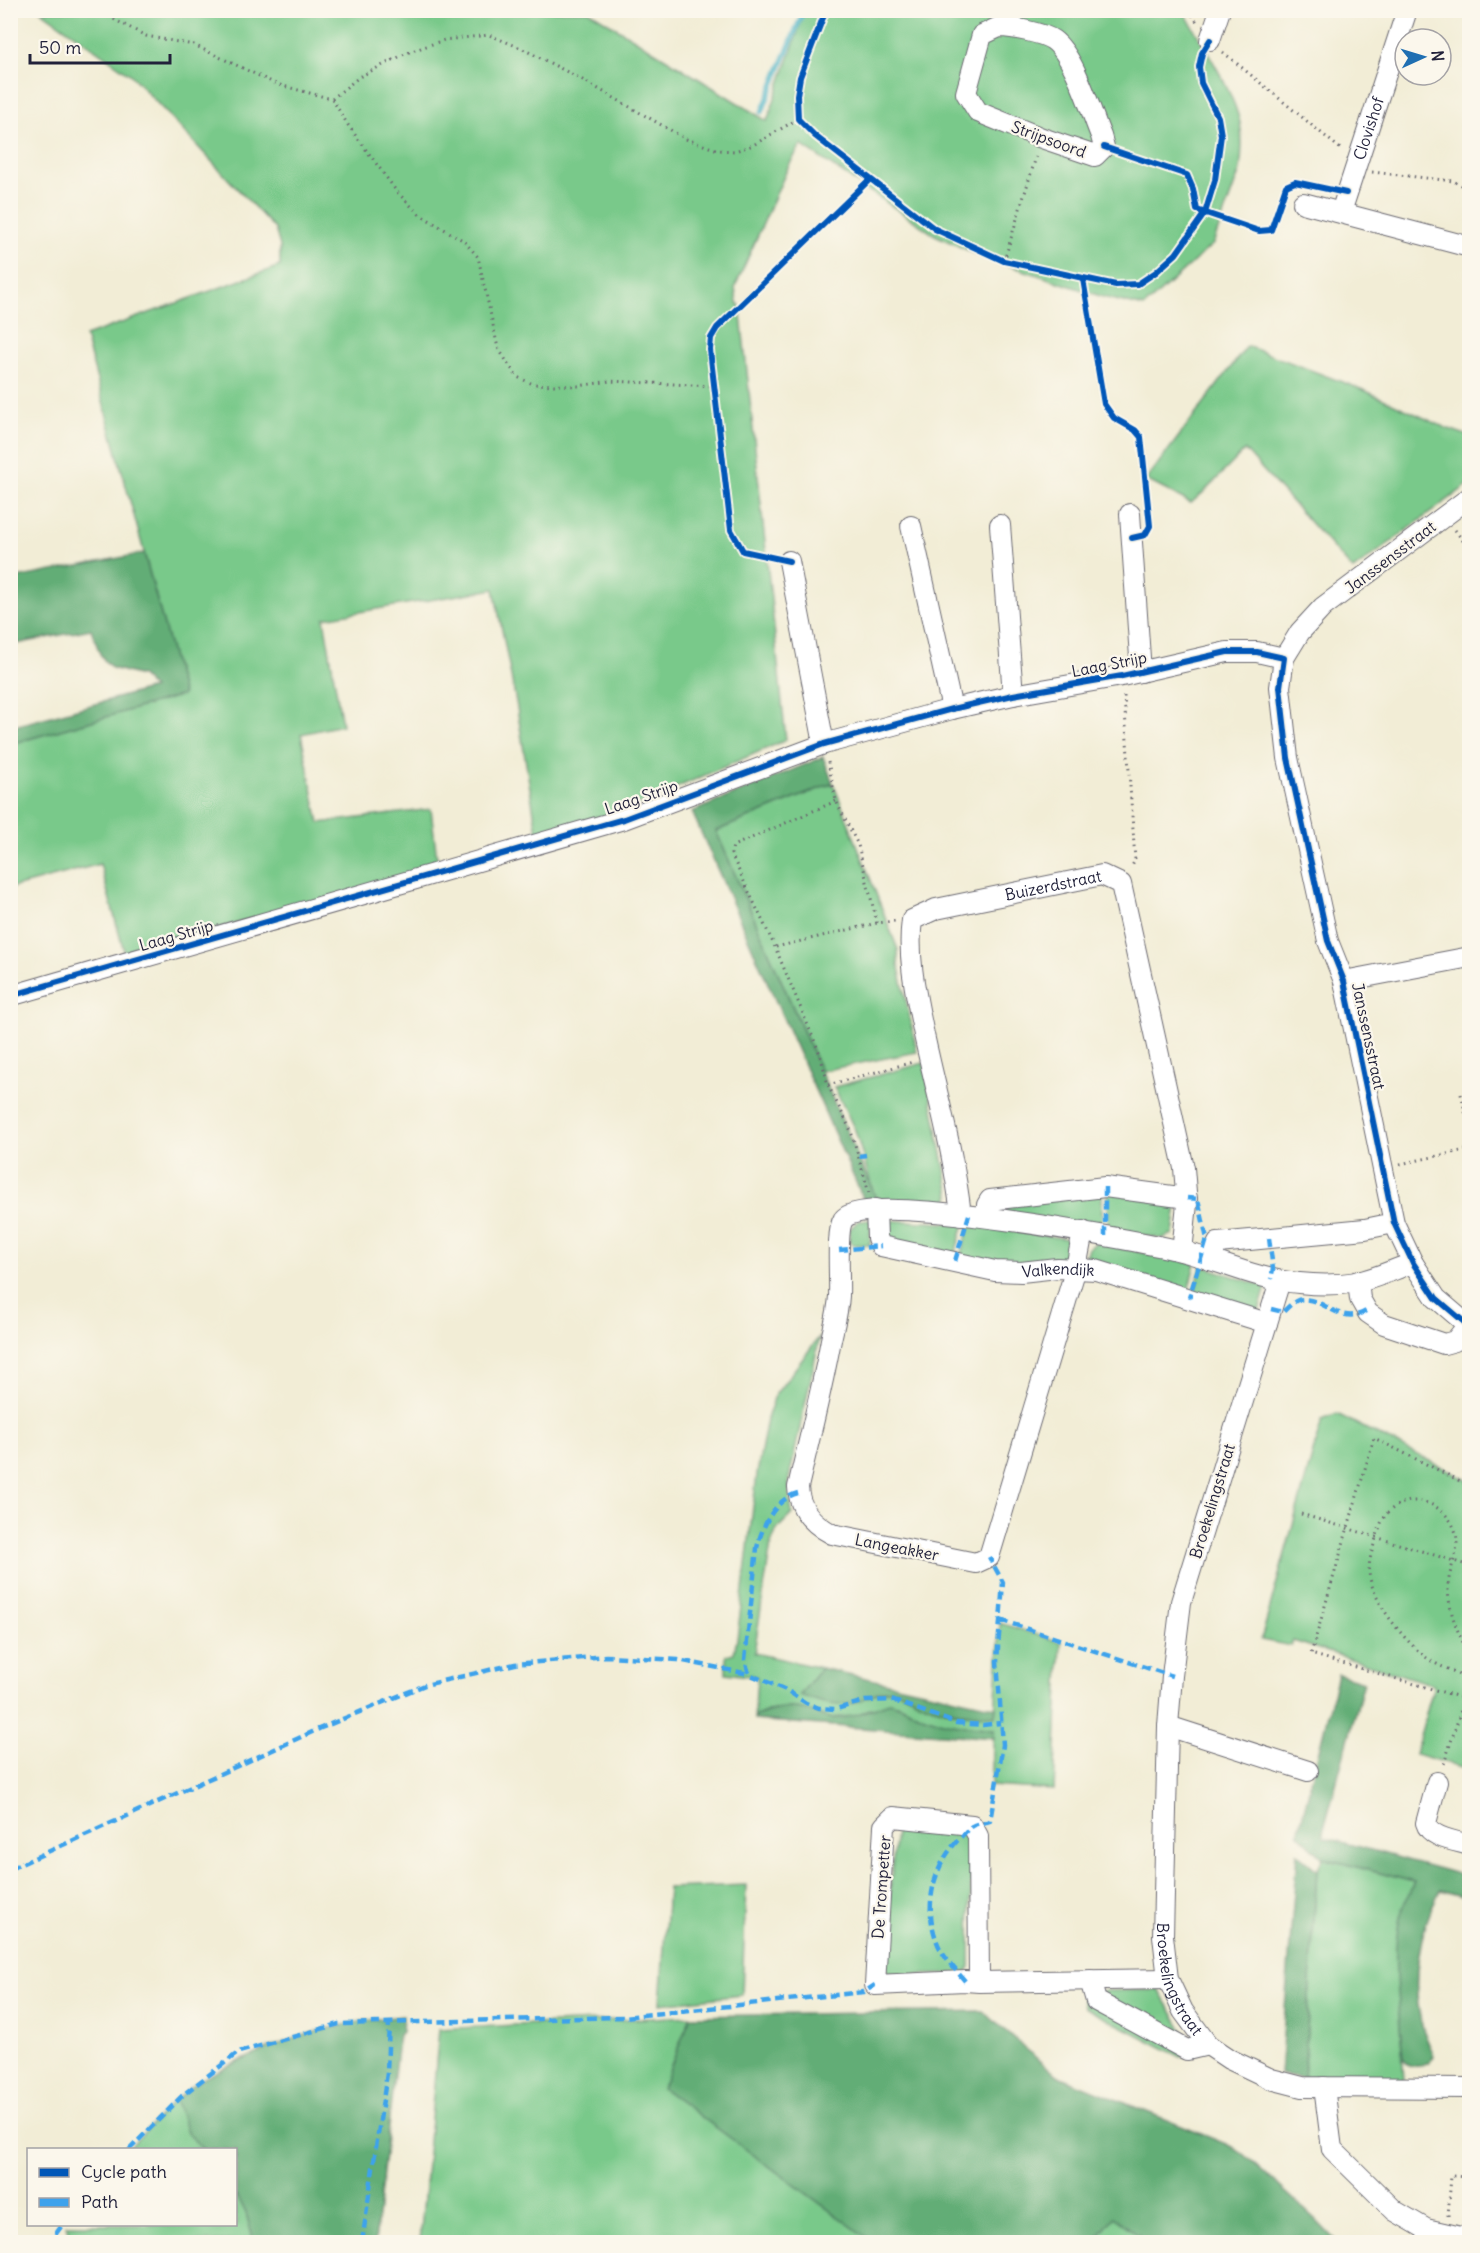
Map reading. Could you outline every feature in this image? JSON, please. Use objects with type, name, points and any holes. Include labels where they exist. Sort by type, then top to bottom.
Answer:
[{"type":"street","points":[[1210,40],[1220,10]]},
{"type":"street","name":"Clovishof","points":[[1341,212],[1407,10]]},
{"type":"street","name":"Strijpsoord","points":[[1014,19],[1052,40],[1068,56],[1104,147],[1095,156],[1042,138],[978,112],[966,93],[982,35],[1014,19]]},
{"type":"street","points":[[1303,203],[1470,247]]},
{"type":"street","name":"Janssensstraat","points":[[1468,1327],[1436,1298],[1413,1263],[1394,1223],[1344,981],[1328,941],[1288,758],[1280,687],[1284,658],[1300,632],[1323,607],[1470,496]]},
{"type":"street","name":"Laag Strijp","points":[[1130,514],[1132,674]]},
{"type":"street","points":[[1000,525],[1013,695]]},
{"type":"street","points":[[911,526],[952,708]]},
{"type":"street","points":[[789,561],[824,744]]},
{"type":"street","name":"Laag Strijp","points":[[10,996],[624,819],[824,744],[952,708],[1132,674],[1227,652],[1257,652],[1284,658]]},
{"type":"street","name":"Buizerdstraat","points":[[961,1215],[957,1174],[917,1001],[910,937],[912,920],[936,909],[1102,875],[1121,884],[1184,1168],[1186,1198],[1182,1251]]},
{"type":"street","points":[[1344,981],[1470,957]]},
{"type":"street","points":[[986,1217],[990,1200],[1086,1188],[1118,1188],[1186,1198]]},
{"type":"street","points":[[875,1209],[986,1217],[1083,1232],[1182,1251],[1280,1281],[1323,1285],[1358,1281],[1413,1263]]},
{"type":"street","name":"Langeakker","points":[[875,1209],[848,1214],[842,1221],[839,1250],[839,1298],[798,1487],[806,1513],[811,1521],[832,1534],[976,1563],[989,1557],[1076,1268],[1083,1232]]},
{"type":"street","name":"Valkendijk","points":[[875,1209],[877,1239],[881,1246],[995,1271],[1076,1268],[1096,1270],[1267,1323]]},
{"type":"street","points":[[1210,1260],[1218,1243],[1365,1229],[1394,1223]]},
{"type":"street","name":"Broekelingstraat","points":[[1280,1281],[1181,1602],[1168,1726],[1163,1936],[1168,1979],[1183,2011],[1208,2045],[1229,2059],[1271,2079],[1302,2087],[1470,2088]]},
{"type":"street","points":[[1358,1281],[1360,1299],[1368,1312],[1384,1324],[1430,1337],[1444,1344],[1455,1341],[1468,1327]]},
{"type":"street","points":[[1168,1726],[1308,1771]]},
{"type":"street","points":[[1441,1773],[1426,1823],[1428,1829],[1470,1845]]},
{"type":"street","name":"De Trompetter","points":[[979,1982],[978,1836],[972,1825],[893,1817],[884,1826],[875,1985],[1168,1979]]},
{"type":"street","name":"Broekelingstraat","points":[[1090,1980],[1096,2001],[1187,2050],[1208,2045]]},
{"type":"street","points":[[1324,2087],[1332,2149],[1395,2211],[1426,2229],[1470,2239]]},
{"type":"path","points":[[106,10],[115,20],[146,36],[194,45],[276,84],[332,99],[397,192],[419,214],[464,240],[477,257],[498,348],[517,377],[533,384],[579,386],[610,381],[714,386]]},
{"type":"path","points":[[1189,10],[1210,40],[1364,169],[1379,174],[1453,182],[1470,190]]},
{"type":"path","points":[[332,99],[359,77],[410,52],[444,40],[489,36],[521,48],[581,79],[686,139],[718,150],[735,151],[753,145],[798,118]]},
{"type":"path","points":[[797,107],[798,118],[804,124]]},
{"type":"path","points":[[1004,261],[1042,138]]},
{"type":"path","points":[[994,256],[1015,264]]},
{"type":"path","points":[[713,377],[716,398]]},
{"type":"path","points":[[1444,516],[1470,550]]},
{"type":"path","points":[[1121,884],[1135,860],[1132,674]]},
{"type":"path","points":[[775,948],[877,923],[858,845],[836,801],[824,744]]},
{"type":"path","points":[[836,801],[733,846],[731,854],[775,948],[820,1054],[828,1085],[850,1131],[875,1209]]},
{"type":"path","points":[[828,1085],[929,1057]]},
{"type":"path","points":[[1461,1094],[1470,1133]]},
{"type":"path","points":[[1384,1168],[1470,1149]]},
{"type":"path","points":[[1470,1486],[1374,1438],[1311,1654],[1470,1700]]},
{"type":"path","points":[[1441,1773],[1468,1688],[1464,1679],[1457,1672],[1432,1662],[1415,1648],[1393,1623],[1373,1589],[1369,1572],[1371,1555],[1382,1521],[1391,1509],[1407,1502],[1425,1502],[1440,1508],[1450,1520],[1457,1541],[1448,1588],[1451,1610],[1459,1636],[1470,1655]]},
{"type":"path","points":[[1301,1514],[1470,1566]]},
{"type":"path","points":[[1446,2233],[1451,2176],[1470,2177]]},
{"type":"green space","points":[[41,11],[589,11],[767,121],[805,11],[1184,11],[1224,81],[1237,110],[1242,135],[1240,170],[1213,244],[1144,307],[1103,297],[978,255],[935,235],[801,145],[789,165],[735,287],[737,302],[740,306],[786,740],[618,813],[538,838],[516,702],[494,589],[324,618],[342,725],[301,734],[319,823],[431,809],[438,867],[125,955],[100,864],[11,888],[11,744],[183,695],[85,336],[280,266],[280,246],[275,229],[131,75]]},
{"type":"green space","points":[[1247,346],[1366,391],[1446,428],[1469,436],[1469,484],[1353,570],[1245,450],[1191,503],[1146,480]]},
{"type":"green space","points":[[144,553],[183,695],[11,744],[11,727],[153,688],[141,676],[112,668],[100,654],[91,629],[11,645],[11,579]]},
{"type":"green space","points":[[823,757],[833,783],[716,831],[879,1205],[866,1205],[692,812]]},
{"type":"green space","points":[[833,783],[898,950],[898,963],[917,1052],[821,1071],[716,831]]},
{"type":"green space","points":[[924,1063],[950,1195],[941,1207],[877,1205],[855,1130],[834,1087]]},
{"type":"green space","points":[[1108,1192],[1177,1205],[1173,1234],[1161,1239],[1108,1228]]},
{"type":"green space","points":[[1102,1193],[1102,1227],[993,1211],[993,1208]]},
{"type":"green space","points":[[871,1220],[870,1245],[854,1245],[849,1241],[850,1229],[858,1221]]},
{"type":"green space","points":[[883,1220],[964,1224],[955,1254],[887,1240]]},
{"type":"green space","points":[[970,1224],[1068,1239],[1071,1244],[1070,1262],[1006,1266],[960,1256]]},
{"type":"green space","points":[[1096,1243],[1195,1263],[1188,1292],[1085,1259],[1089,1248]]},
{"type":"green space","points":[[1202,1266],[1266,1287],[1258,1314],[1193,1293]]},
{"type":"green space","points":[[820,1336],[789,1478],[792,1514],[777,1529],[771,1544],[754,1653],[821,1668],[800,1695],[852,1704],[867,1696],[890,1690],[903,1692],[928,1705],[952,1712],[995,1716],[1000,1623],[1061,1642],[1054,1790],[991,1786],[994,1729],[950,1724],[923,1717],[899,1704],[871,1708],[855,1716],[830,1718],[803,1709],[783,1708],[770,1710],[756,1716],[754,1720],[757,1677],[726,1673],[726,1655],[734,1653],[737,1639],[757,1474],[767,1419],[775,1395]]},
{"type":"green space","points":[[1337,1414],[1469,1481],[1469,1769],[1415,1754],[1434,1685],[1293,1641],[1291,1646],[1261,1640],[1322,1420]]},
{"type":"green space","points":[[821,1668],[996,1707],[995,1716],[939,1708],[893,1690],[881,1691],[855,1703],[843,1705],[824,1703],[800,1695]]},
{"type":"green space","points":[[1338,1674],[1364,1682],[1323,1832],[1324,1837],[1469,1877],[1469,1898],[1440,1890],[1422,1939],[1417,1974],[1418,2008],[1423,2029],[1434,2056],[1424,2065],[1410,2065],[1403,2059],[1398,2007],[1397,1934],[1404,1904],[1414,1882],[1323,1858],[1298,1834]]},
{"type":"green space","points":[[890,1702],[933,1720],[994,1729],[994,1738],[754,1720],[756,1716],[767,1712],[791,1708],[839,1718],[861,1713]]},
{"type":"green space","points":[[901,1830],[961,1832],[968,1841],[971,1864],[970,1967],[965,1974],[903,1975],[888,1972],[884,1965],[894,1847],[896,1834]]},
{"type":"green space","points":[[1297,1853],[1317,1870],[1304,2078],[1280,2074]]},
{"type":"green space","points":[[1323,1858],[1414,1882],[1400,1919],[1397,1940],[1397,1977],[1404,2081],[1304,2078],[1317,1870]]},
{"type":"green space","points":[[746,1885],[742,1995],[660,2004],[668,1888]]},
{"type":"green space","points":[[1159,1990],[1184,2032],[1200,2053],[1181,2057],[1084,2007],[1085,1991]]},
{"type":"green space","points":[[983,2011],[1051,2071],[1061,2077],[1242,2152],[1337,2242],[1148,2242],[1114,2217],[1094,2242],[873,2242],[662,2088],[691,2016]]},
{"type":"green space","points":[[403,2016],[402,2032],[399,2035],[397,2049],[375,2242],[254,2242],[246,2213],[237,2195],[237,2148],[202,2148],[188,2134],[175,2100],[191,2087],[223,2068],[281,2043],[320,2030]]},
{"type":"green space","points":[[691,2016],[662,2088],[873,2242],[420,2242],[439,2029]]},
{"type":"green space","points":[[175,2100],[188,2134],[202,2148],[129,2148]]},
{"type":"green space","points":[[237,2195],[246,2213],[254,2242],[71,2242],[66,2226],[237,2226]]},
{"type":"green space","points":[[1114,2217],[1148,2242],[1094,2242]]},
{"type":"waterway","points":[[762,112],[804,10]]},
{"type":"marked path","points":[[859,1156],[866,1155]]},
{"type":"marked path","points":[[1105,1187],[1105,1236]]},
{"type":"marked path","points":[[1187,1198],[1198,1199],[1207,1239],[1189,1298]]},
{"type":"marked path","points":[[955,1261],[969,1215]]},
{"type":"marked path","points":[[1269,1238],[1273,1269],[1271,1279]]},
{"type":"marked path","points":[[839,1250],[881,1246]]},
{"type":"marked path","points":[[1271,1309],[1283,1312],[1296,1301],[1307,1299],[1347,1315],[1356,1315],[1366,1311]]},
{"type":"marked path","points":[[798,1493],[776,1507],[759,1540],[745,1660],[749,1674],[819,1708],[836,1709],[865,1701],[891,1700],[956,1723],[983,1725],[1001,1723]]},
{"type":"marked path","points":[[965,1981],[938,1945],[932,1925],[931,1897],[938,1870],[953,1846],[971,1827],[990,1821],[1003,1745],[997,1661],[1003,1582],[989,1557]]},
{"type":"marked path","points":[[1000,1620],[1172,1676]]},
{"type":"marked path","points":[[10,1869],[321,1728],[425,1685],[515,1664],[606,1656],[678,1660],[749,1674]]},
{"type":"marked path","points":[[131,2148],[184,2094],[239,2052],[339,2024],[624,2017],[864,1992],[875,1985]]},
{"type":"marked path","points":[[362,2242],[387,2073],[389,2022]]},
{"type":"marked path","points":[[45,2242],[55,2235],[62,2226]]},
{"type":"cycle path","points":[[826,10],[800,77],[797,95],[798,119],[815,136],[935,229],[1004,261],[1116,285],[1138,284],[1156,272],[1176,254],[1205,213],[1215,180],[1221,135],[1218,117],[1201,83],[1199,67],[1202,53],[1210,40]]},
{"type":"cycle path","points":[[1104,147],[1187,175],[1193,189],[1197,210],[1259,231],[1271,230],[1286,186],[1295,182],[1346,193]]},
{"type":"cycle path","points":[[789,561],[743,551],[731,530],[710,350],[711,338],[717,328],[870,179]]},
{"type":"cycle path","points":[[1083,279],[1104,404],[1114,418],[1135,430],[1141,437],[1150,526],[1145,535],[1132,538]]},
{"type":"cycle path","points":[[10,996],[624,819],[824,744],[952,709],[1013,695],[1122,676],[1227,652],[1257,652],[1284,658],[1280,687],[1288,758],[1328,941],[1344,981],[1394,1223],[1413,1263],[1436,1298],[1470,1327]]}]
